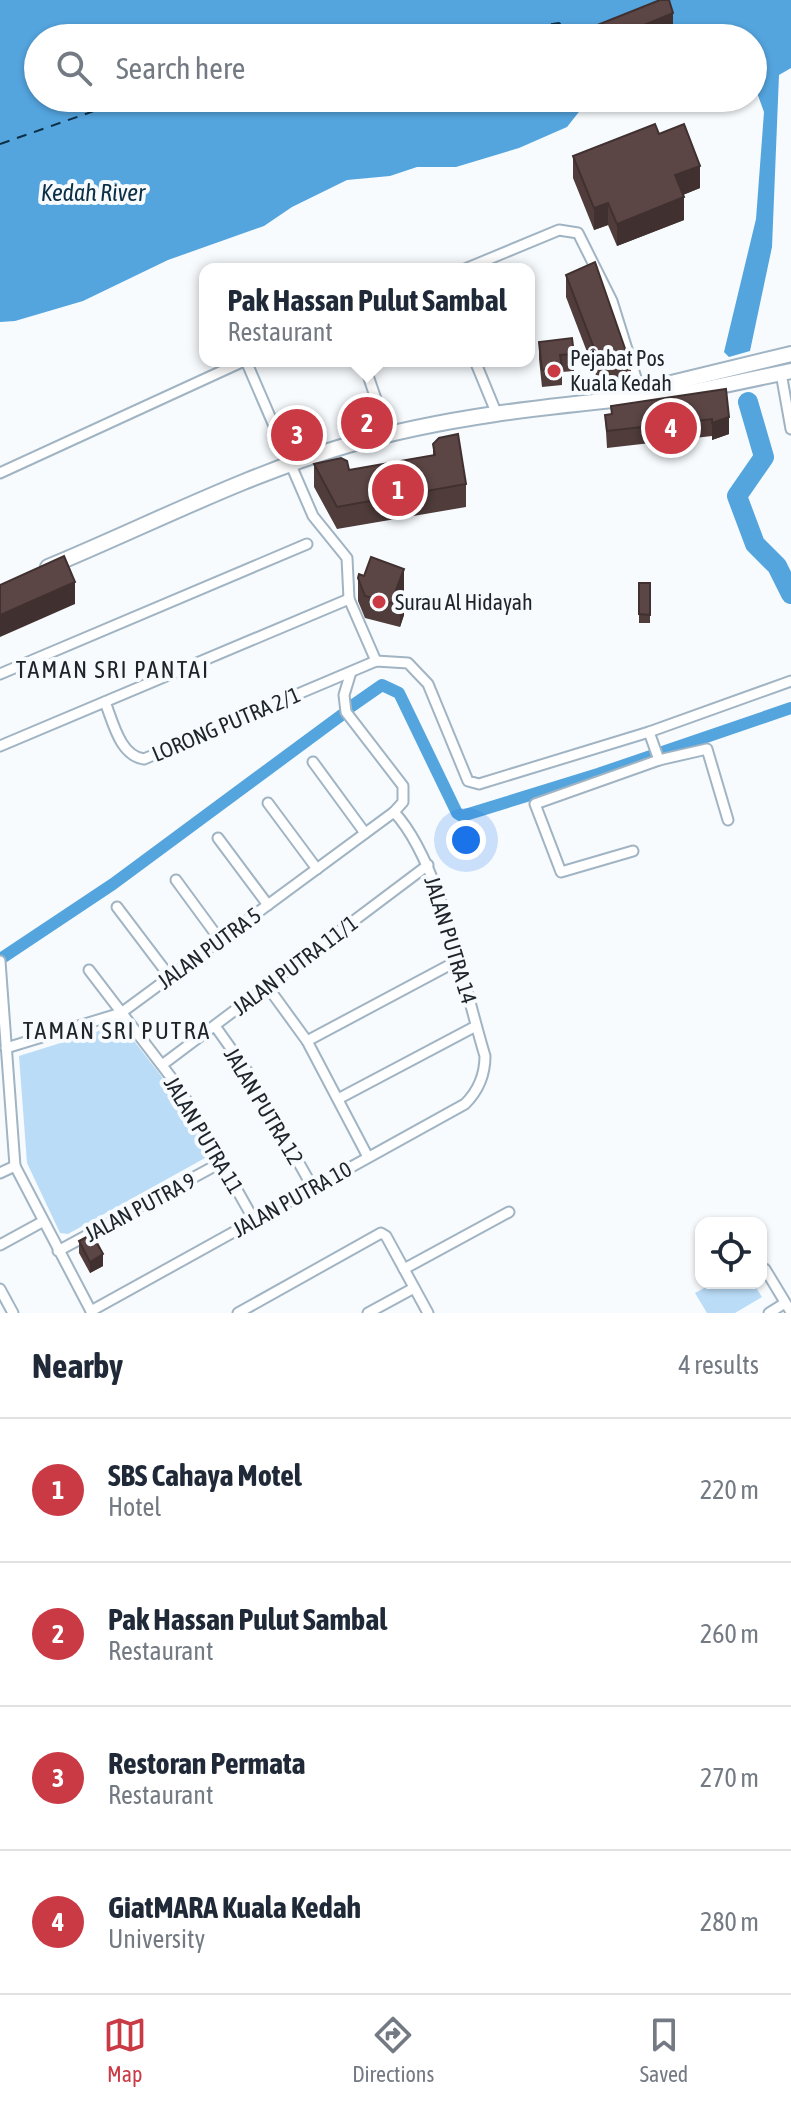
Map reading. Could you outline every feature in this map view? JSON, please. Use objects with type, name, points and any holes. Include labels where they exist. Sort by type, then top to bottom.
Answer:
[{"type":"main road","points":[[642,397],[659,386],[791,354]]},
{"type":"main road","points":[[27,576],[288,464],[388,434],[496,412],[642,397],[663,398],[786,372]]},
{"type":"street","points":[[479,263],[559,230],[578,233],[612,301],[642,397]]},
{"type":"street","points":[[0,473],[232,367]]},
{"type":"street","points":[[248,367],[288,464],[317,522],[344,550],[349,568],[349,599],[376,661],[408,663],[420,673],[470,783],[479,784],[649,732],[791,681]]},
{"type":"street","points":[[365,367],[388,434]]},
{"type":"street","points":[[477,367],[496,412]]},
{"type":"street","points":[[786,372],[791,429]]},
{"type":"street","points":[[0,674],[307,544]]},
{"type":"street","points":[[0,746],[349,599]]},
{"type":"street","name":"LORONG PUTRA 2/1","points":[[105,702],[123,745],[131,755],[144,759],[376,661]]},
{"type":"street","points":[[351,672],[344,695],[346,712],[403,786],[403,802],[394,812]]},
{"type":"street","points":[[649,732],[658,756]]},
{"type":"street","points":[[633,851],[561,872],[535,804],[658,756],[707,749],[728,820]]},
{"type":"street","points":[[313,762],[365,833]]},
{"type":"street","points":[[268,803],[317,869]]},
{"type":"street","name":"JALAN PUTRA 5","points":[[6,1048],[121,1013],[394,812]]},
{"type":"street","name":"JALAN PUTRA 14","points":[[394,812],[412,834],[428,865],[485,1056],[483,1078]]},
{"type":"street","points":[[218,838],[268,905]]},
{"type":"street","name":"JALAN PUTRA 11/1","points":[[162,1065],[428,865]]},
{"type":"street","points":[[176,880],[220,940]]},
{"type":"street","points":[[117,907],[170,977]]},
{"type":"street","points":[[0,961],[15,1166],[91,1312]]},
{"type":"street","points":[[307,1041],[457,961]]},
{"type":"street","name":"JALAN PUTRA 11","points":[[89,970],[195,1111],[254,1220]]},
{"type":"street","points":[[267,986],[307,1041],[368,1157]]},
{"type":"street","name":"JALAN PUTRA 12","points":[[215,1026],[247,1071],[313,1188]]},
{"type":"street","points":[[338,1099],[476,1026]]},
{"type":"street","name":"JALAN PUTRA 10","points":[[91,1312],[465,1104],[483,1078]]},
{"type":"street","points":[[0,1105],[10,1100]]},
{"type":"street","name":"JALAN PUTRA 9","points":[[58,1251],[222,1162]]},
{"type":"street","points":[[0,1173],[15,1166]]},
{"type":"street","points":[[404,1269],[509,1212]]},
{"type":"street","points":[[0,1245],[42,1222]]},
{"type":"street","points":[[238,1313],[378,1234],[386,1236],[428,1313]]},
{"type":"street","points":[[767,1272],[788,1308],[769,1313]]},
{"type":"street","points":[[368,1313],[414,1288]]},
{"type":"street","points":[[0,1289],[13,1313]]},
{"type":"shaded area","points":[[121,1024],[172,1090],[208,1149],[205,1158],[68,1234],[60,1233],[27,1163],[19,1056]]},
{"type":"shaded area","points":[[702,1289],[757,1289],[762,1297],[735,1313],[707,1313],[695,1293]]},
{"type":"water","name":"Kedah River","points":[[0,0],[791,0],[791,68],[779,75],[772,247],[750,351],[729,357],[724,352],[756,219],[764,112],[767,112],[767,24],[24,24],[24,112],[579,112],[567,127],[519,148],[456,167],[417,167],[390,176],[347,180],[292,207],[264,226],[168,260],[83,301],[15,321],[0,322]]},
{"type":"building","points":[[660,0],[669,0],[673,13],[647,24],[600,24]]},
{"type":"building","points":[[655,124],[659,134],[684,124],[700,166],[675,175],[684,197],[617,224],[608,203],[594,208],[573,156]]},
{"type":"building","points":[[595,262],[631,366],[602,369],[566,275]]},
{"type":"building","points":[[572,338],[574,354],[560,355],[562,368],[542,370],[539,342]]},
{"type":"building","points":[[726,389],[729,417],[712,423],[712,419],[607,431],[605,415],[612,414],[611,406]]},
{"type":"building","points":[[458,434],[466,484],[337,507],[314,464],[341,458],[347,461],[349,470],[435,455],[433,444],[439,438]]},
{"type":"building","points":[[64,556],[75,582],[0,615],[0,585]]},
{"type":"building","points":[[371,557],[404,569],[396,590],[404,593],[400,605],[365,596],[358,578],[359,574],[364,576]]},
{"type":"building","points":[[639,583],[650,583],[650,615],[639,614]]},
{"type":"building","points":[[92,1234],[103,1254],[90,1262],[79,1241]]},
{"type":"waterway","points":[[748,402],[764,457],[737,496],[755,544],[777,566],[791,594]]},
{"type":"waterway","points":[[349,708],[382,685],[399,693],[457,813],[462,816],[598,774],[791,708]]},
{"type":"waterway","points":[[2,958],[113,884],[343,714]]},
{"type":"ferry route","points":[[553,24],[560,24]]},
{"type":"ferry route","points":[[0,144],[91,112]]},
{"type":"place","name":"Pejabat Pos Kuala Kedah","points":[[554,371]]},
{"type":"place","name":"Pak Hassan Pulut Sambal","points":[[367,423]]},
{"type":"place","name":"GiatMARA Kuala Kedah","points":[[671,428]]},
{"type":"place","name":"Restoran Permata","points":[[297,435]]},
{"type":"place","name":"SBS Cahaya Motel","points":[[398,490]]},
{"type":"place","name":"Surau Al Hidayah","points":[[379,602]]},
{"type":"district","name":"TAMAN SRI PANTAI","points":[[113,669]]},
{"type":"district","name":"TAMAN SRI PUTRA","points":[[117,1030]]}]
